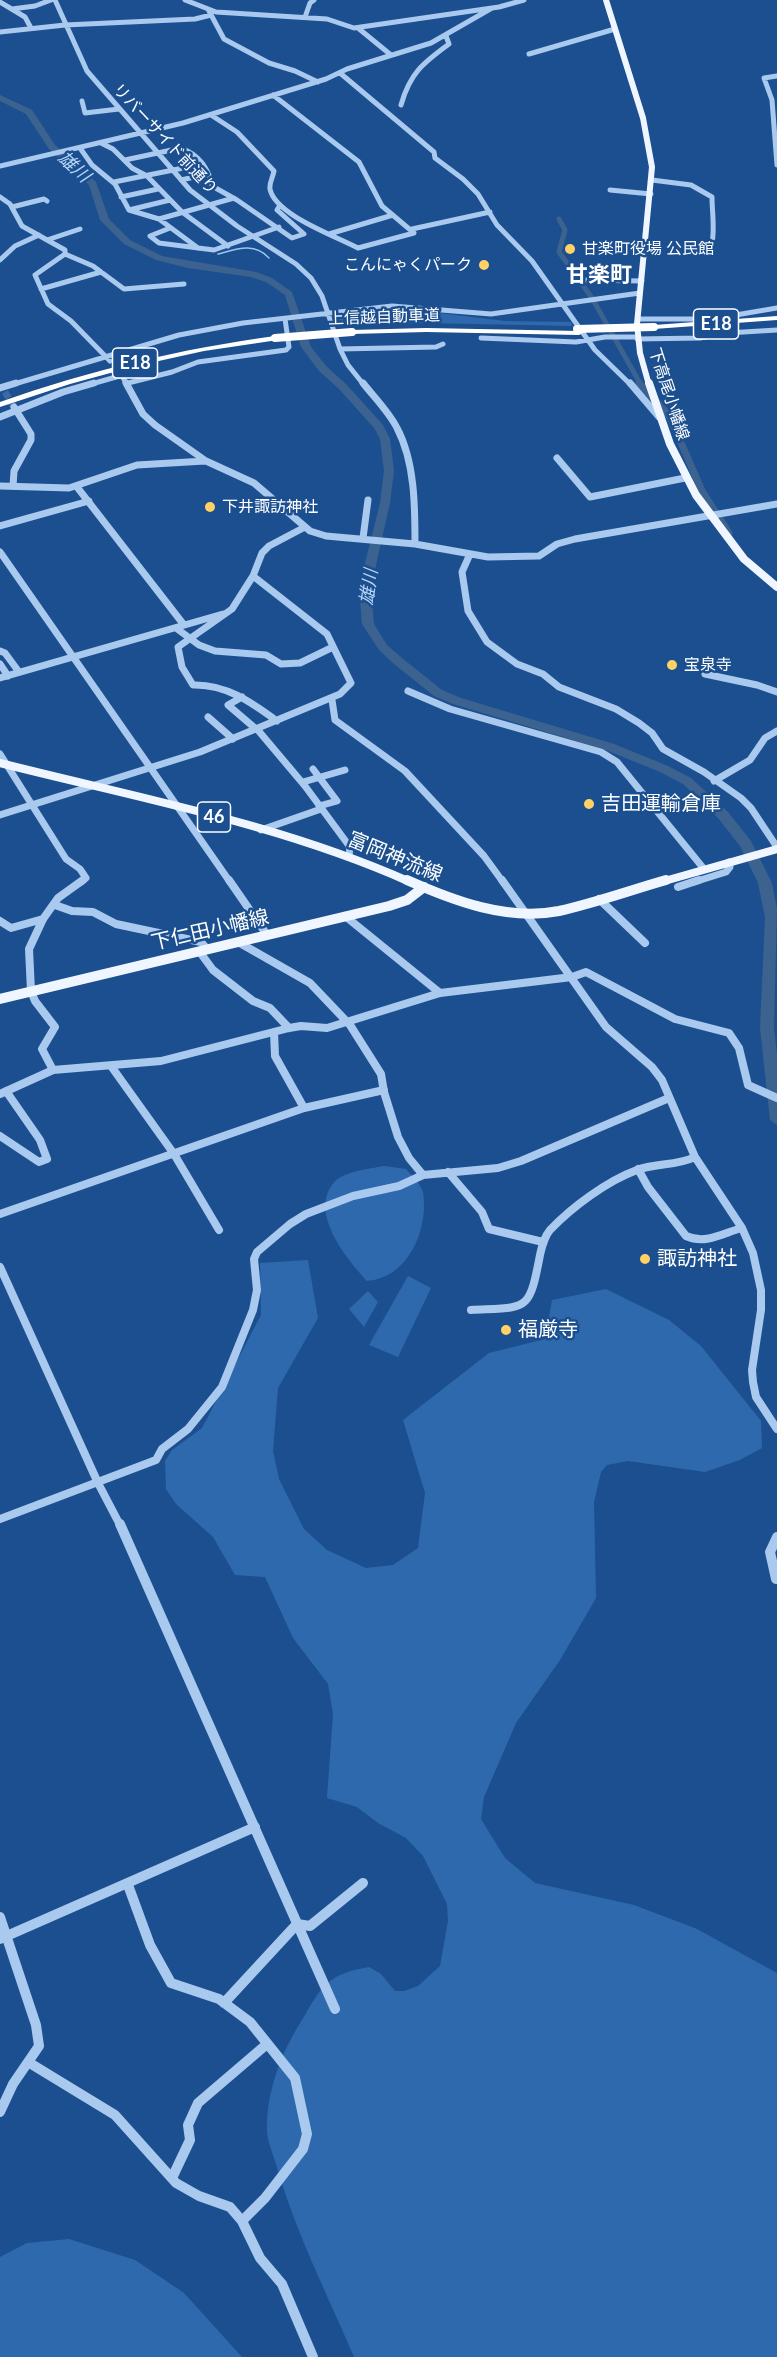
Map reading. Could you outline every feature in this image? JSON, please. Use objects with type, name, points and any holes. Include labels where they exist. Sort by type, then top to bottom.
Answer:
[{"type":"highway","name":"上信越自動車道","points":[[0,400],[70,376],[138,358],[203,344],[274,336],[351,330],[655,330],[777,320]]},
{"type":"highway","name":"上信越自動車道","points":[[0,405],[134,363],[274,336]]},
{"type":"main road","name":"下高尾小幡線","points":[[606,0],[643,118],[652,167],[637,338],[659,417],[685,478],[711,516],[748,563],[777,587]]},
{"type":"main road","name":"富岡神流線","points":[[3,764],[179,808],[349,856],[484,910],[529,915],[558,911],[775,849]]},
{"type":"main road","name":"下仁田小幡線","points":[[0,999],[407,900],[424,887]]},
{"type":"street","points":[[12,9],[53,0]]},
{"type":"street","name":"リバーサイド前通り","points":[[53,0],[87,71],[172,171],[208,205],[253,237],[294,262],[317,286],[326,314],[348,365],[384,410],[401,436],[406,452],[415,544]]},
{"type":"street","points":[[185,0],[210,13],[335,20],[358,28],[524,0]]},
{"type":"street","points":[[305,17],[310,3],[314,0]]},
{"type":"street","points":[[481,0],[491,7]]},
{"type":"street","points":[[0,166],[183,123],[318,82],[446,36],[499,0]]},
{"type":"street","points":[[0,2],[25,17],[31,28]]},
{"type":"street","points":[[0,32],[65,25],[195,19],[210,13]]},
{"type":"street","points":[[210,13],[224,39],[269,63],[295,71],[318,82]]},
{"type":"street","points":[[358,28],[391,55]]},
{"type":"street","points":[[529,54],[615,29]]},
{"type":"street","points":[[401,105],[406,87],[417,74],[419,66],[449,44],[446,36]]},
{"type":"street","points":[[340,73],[362,89],[411,135],[434,152],[435,158],[464,179],[490,212],[497,225],[532,261],[578,329],[659,417]]},
{"type":"street","points":[[777,76],[764,78],[772,100],[777,165]]},
{"type":"street","points":[[211,115],[237,132],[274,171],[270,189],[280,205],[328,234],[358,248],[414,233],[377,199],[359,162],[273,95]]},
{"type":"street","points":[[82,101],[85,113],[118,109]]},
{"type":"street","points":[[101,143],[125,160],[132,168],[147,176],[182,212],[228,246]]},
{"type":"street","points":[[77,148],[92,165],[114,182],[129,210],[159,219],[198,248]]},
{"type":"street","points":[[125,160],[186,149],[196,154],[212,178],[212,186],[234,198],[292,238],[304,234],[277,210],[280,205]]},
{"type":"street","points":[[114,182],[203,164]]},
{"type":"street","points":[[181,180],[208,174]]},
{"type":"street","points":[[652,180],[691,185],[712,197],[712,221],[715,228],[712,243]]},
{"type":"street","points":[[121,196],[158,189]]},
{"type":"street","points":[[610,190],[651,194]]},
{"type":"street","points":[[0,197],[12,207],[22,226],[65,249],[65,254]]},
{"type":"street","points":[[159,219],[234,198]]},
{"type":"street","points":[[12,207],[44,199],[47,201]]},
{"type":"street","points":[[129,210],[170,200]]},
{"type":"street","points":[[412,229],[490,212]]},
{"type":"street","points":[[328,234],[393,215]]},
{"type":"street","points":[[170,228],[150,236],[159,243],[214,250],[290,221]]},
{"type":"street","points":[[47,240],[80,229]]},
{"type":"street","points":[[0,260],[15,246],[39,235]]},
{"type":"street","points":[[65,254],[86,262],[124,289],[184,284]]},
{"type":"street","points":[[65,254],[35,275],[48,304],[71,321],[108,358]]},
{"type":"street","points":[[41,289],[102,272]]},
{"type":"street","points":[[582,280],[642,281]]},
{"type":"street","points":[[2,388],[198,330],[392,306],[490,314],[640,294]]},
{"type":"street","points":[[578,329],[637,321],[712,319],[777,308]]},
{"type":"street","points":[[128,383],[172,372],[198,362],[286,350],[289,347],[287,319]]},
{"type":"street","points":[[481,338],[569,342],[587,339],[700,338],[727,333],[777,330]]},
{"type":"street","points":[[340,349],[436,347],[443,344]]},
{"type":"street","points":[[0,417],[15,408],[122,373],[143,414],[155,425],[206,461],[254,483],[304,527],[326,536],[415,544],[488,557],[539,556],[557,544],[575,539],[777,504]]},
{"type":"street","points":[[13,486],[14,471],[31,440],[31,434],[15,408]]},
{"type":"street","points":[[556,458],[591,497],[685,478]]},
{"type":"street","points":[[0,486],[46,489],[77,487],[137,465],[206,461]]},
{"type":"street","points":[[77,487],[184,625]]},
{"type":"street","points":[[364,538],[368,500]]},
{"type":"street","points":[[0,526],[89,501]]},
{"type":"street","points":[[277,721],[242,697],[209,683],[193,685],[182,667],[178,647],[232,609],[253,576],[262,554],[284,537],[304,527]]},
{"type":"street","points":[[0,552],[267,935]]},
{"type":"street","points":[[470,554],[462,572],[468,611],[487,642],[517,664],[543,674],[559,687],[616,709],[639,723],[652,733],[663,749],[704,772],[741,798],[751,808],[775,849]]},
{"type":"street","points":[[0,815],[151,768],[332,700],[351,682],[327,634],[253,576]]},
{"type":"street","points":[[0,664],[4,677],[226,613]]},
{"type":"street","points":[[176,628],[191,639],[215,651],[266,655],[280,664],[300,663],[333,647]]},
{"type":"street","points":[[0,651],[5,653],[19,672]]},
{"type":"street","points":[[705,674],[757,685],[777,692]]},
{"type":"street","points":[[408,691],[450,710],[601,752],[617,762],[704,868]]},
{"type":"street","points":[[242,697],[228,705],[256,729],[303,783],[350,847],[349,856]]},
{"type":"street","points":[[332,700],[335,720],[405,771],[484,856],[529,915],[611,1033],[652,1067],[662,1080],[695,1158],[742,1228],[753,1253],[761,1290],[761,1310],[752,1370],[753,1382],[756,1397],[777,1429]]},
{"type":"street","points":[[208,717],[233,738]]},
{"type":"street","points":[[714,781],[750,760],[765,738],[777,731]]},
{"type":"street","points":[[0,754],[3,764],[33,804],[66,859],[80,869],[86,878],[58,898],[43,919],[29,949],[31,991],[35,1001],[55,1027],[42,1049],[53,1070]]},
{"type":"street","points":[[260,830],[337,801],[313,769]]},
{"type":"street","points":[[303,783],[345,770]]},
{"type":"street","points":[[678,887],[726,872],[730,867],[729,862]]},
{"type":"street","points":[[599,899],[645,944]]},
{"type":"street","points":[[55,905],[72,911],[93,912],[116,924],[201,942],[213,970],[253,1001],[270,1008],[289,1028]]},
{"type":"street","points":[[345,916],[440,993]]},
{"type":"street","points":[[0,921],[11,928],[43,919]]},
{"type":"street","points":[[238,942],[310,983],[346,1021],[381,1075],[397,1132],[412,1166],[423,1175]]},
{"type":"street","points":[[0,1136],[39,1162],[47,1160],[40,1140],[3,1093],[53,1070],[67,1067],[111,1066],[161,1061],[289,1028],[301,1026],[327,1028],[440,993],[572,976],[586,972],[617,986],[656,1012],[696,1027],[728,1033],[738,1047],[746,1082],[754,1089],[777,1098]]},
{"type":"street","points":[[274,1032],[275,1056],[304,1108]]},
{"type":"street","points":[[111,1066],[174,1154],[219,1230]]},
{"type":"street","points":[[0,1214],[304,1108],[384,1090]]},
{"type":"street","points":[[0,1519],[156,1460],[162,1449],[188,1429],[222,1387],[253,1310],[256,1290],[253,1268],[257,1252],[290,1224],[306,1214],[353,1196],[399,1186],[423,1175],[498,1168],[521,1161],[669,1098]]},
{"type":"street","points":[[471,1310],[514,1308],[526,1302],[534,1291],[543,1242],[549,1231],[602,1187],[638,1169],[695,1158]]},
{"type":"street","points":[[638,1169],[648,1187],[686,1236],[692,1240],[699,1242],[742,1228]]},
{"type":"street","points":[[448,1172],[482,1212],[489,1229],[543,1242]]},
{"type":"street","points":[[0,1267],[98,1483],[114,1510],[335,2009]]},
{"type":"street","points":[[776,1579],[769,1556],[769,1547],[777,1537]]},
{"type":"street","points":[[3,1938],[128,1885],[255,1827]]},
{"type":"street","points":[[297,1924],[310,1926],[363,1883]]},
{"type":"street","points":[[128,1885],[150,1945],[171,1983],[224,2003],[250,2022],[295,2078],[307,2134],[303,2150],[266,2198],[242,2221]]},
{"type":"street","points":[[0,1917],[3,1938],[36,2025],[39,2046],[13,2084],[0,2112]]},
{"type":"street","points":[[224,2003],[297,1924]]},
{"type":"street","points":[[171,2178],[190,2140],[188,2125],[198,2103],[267,2044]]},
{"type":"street","points":[[28,2062],[115,2115],[171,2178],[200,2196],[230,2207],[242,2221],[260,2258],[282,2284],[313,2357]]},
{"type":"shaded area","points":[[397,308],[505,321],[571,322],[572,326],[425,323],[338,326],[336,321],[340,315],[347,313]]},
{"type":"shaded area","points":[[384,1166],[406,1169],[418,1183],[423,1192],[423,1222],[413,1250],[404,1262],[381,1278],[367,1281],[350,1261],[334,1236],[328,1223],[326,1197],[336,1180],[356,1171]]},
{"type":"shaded area","points":[[308,1260],[318,1318],[278,1388],[273,1451],[279,1479],[304,1529],[327,1550],[366,1568],[393,1565],[418,1548],[425,1493],[403,1420],[489,1353],[545,1339],[552,1300],[606,1289],[669,1320],[701,1346],[761,1421],[762,1448],[740,1460],[705,1472],[628,1461],[607,1465],[601,1472],[594,1502],[596,1598],[560,1660],[516,1723],[484,1797],[481,1819],[505,1858],[535,1883],[634,1905],[697,1929],[777,1973],[777,2357],[354,2357],[313,2265],[286,2195],[267,2132],[269,2102],[281,2059],[321,1990],[335,1978],[344,1973],[369,1967],[381,1974],[395,1991],[404,1991],[418,1986],[440,1966],[448,1921],[447,1904],[423,1856],[406,1838],[378,1823],[357,1807],[327,1798],[333,1714],[328,1684],[293,1638],[265,1577],[235,1575],[213,1537],[176,1504],[166,1489],[165,1461],[172,1450],[202,1428],[261,1315],[260,1263]]},
{"type":"shaded area","points":[[408,1276],[431,1288],[398,1357],[369,1345]]},
{"type":"shaded area","points":[[368,1291],[378,1302],[364,1327],[349,1309]]},
{"type":"shaded area","points":[[69,2239],[135,2260],[184,2293],[242,2357],[0,2357],[0,2257],[27,2243]]},
{"type":"waterway","name":"雄川","points":[[0,98],[29,112],[52,147],[93,184],[105,220],[127,242],[159,258],[188,265],[253,274],[269,280],[289,294],[306,347],[323,369],[343,387],[379,427],[385,439],[389,471],[385,503],[365,587],[368,624],[383,647],[438,693],[457,701],[610,747],[687,781],[723,815],[746,844],[765,883],[772,917],[767,1028],[777,1120]]},
{"type":"waterway","points":[[559,219],[565,230],[559,252],[592,298],[641,385]]},
{"type":"waterway","points":[[218,254],[251,248],[269,258]]},
{"type":"waterway","points":[[639,383],[669,415],[702,491],[729,533]]},
{"type":"tunnel","points":[[5,392],[14,407]]},
{"type":"place","name":"甘楽町役場 公民館","points":[[570,249]]},
{"type":"place","name":"こんにゃくパーク","points":[[484,265]]},
{"type":"place","name":"下井諏訪神社","points":[[210,507]]},
{"type":"place","name":"宝泉寺","points":[[672,665]]},
{"type":"place","name":"吉田運輸倉庫","points":[[589,804]]},
{"type":"place","name":"諏訪神社","points":[[645,1259]]},
{"type":"place","name":"福厳寺","points":[[506,1330]]},
{"type":"district","name":"甘楽町","points":[[599,275]]}]
